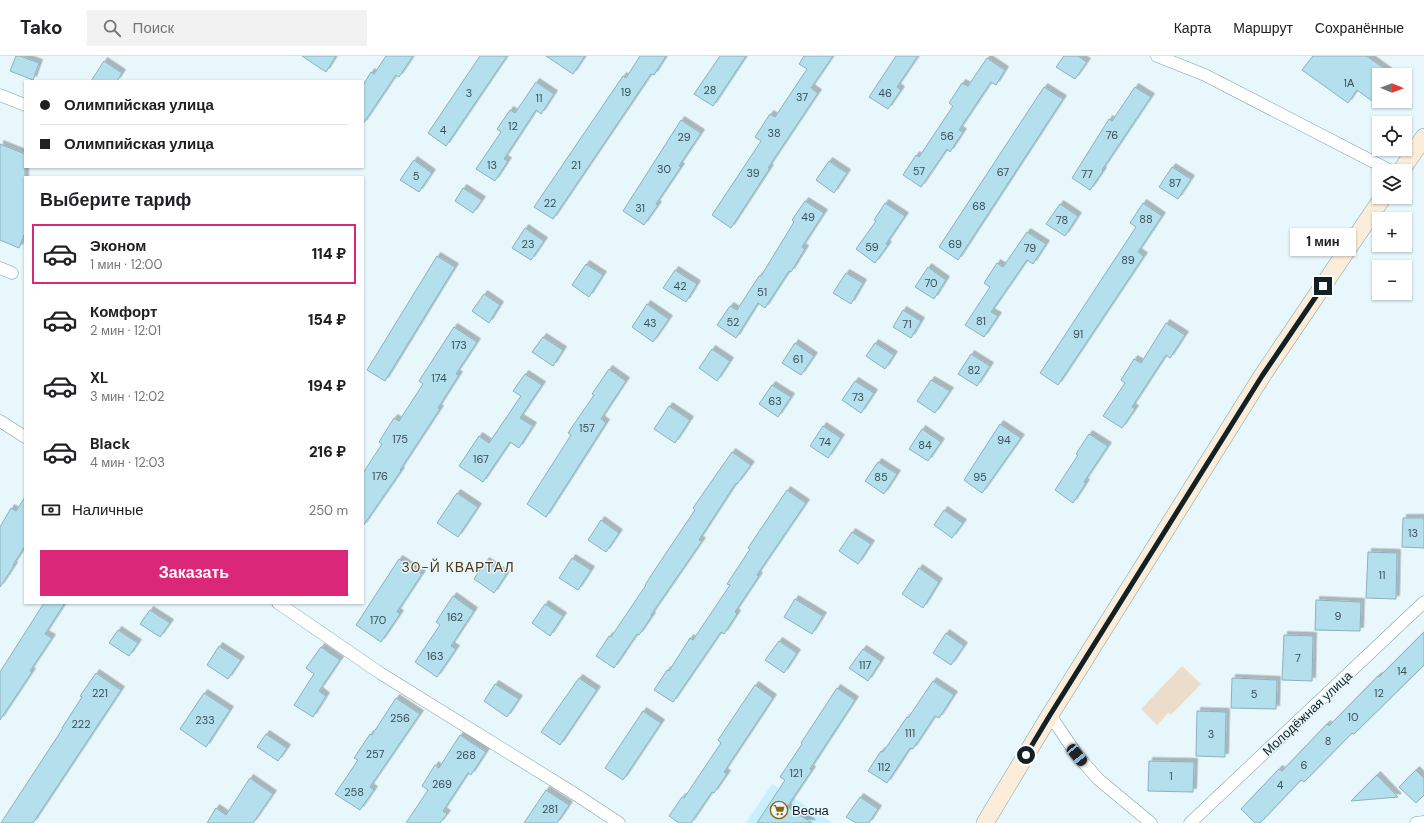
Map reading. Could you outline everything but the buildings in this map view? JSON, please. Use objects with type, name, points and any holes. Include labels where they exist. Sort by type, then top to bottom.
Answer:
[{"type":"street","points":[[1157,56],[1205,75],[1377,164]]},
{"type":"street","points":[[0,95],[24,105]]},
{"type":"street","points":[[1406,164],[1424,137]]},
{"type":"street","points":[[986,823],[1050,715],[1262,376],[1378,204]]},
{"type":"street","points":[[0,268],[12,273]]},
{"type":"street","points":[[0,421],[24,436]]},
{"type":"street","name":"Молодёжная улица","points":[[1190,823],[1424,602]]},
{"type":"street","points":[[279,604],[380,673],[619,823]]},
{"type":"street","points":[[1050,715],[1071,748],[1098,779],[1152,823]]},
{"type":"street","points":[[1416,823],[1424,822]]},
{"type":"shaded area","points":[[1182,666],[1201,684],[1171,715],[1168,713],[1157,725],[1141,709]]},
{"type":"shaded area","points":[[772,784],[833,823],[746,823]]},
{"type":"place","name":"Весна","points":[[779,810]]},
{"type":"district","name":"30-Й КВАРТАЛ","points":[[458,567]]},
{"type":"route","points":[[1026,755],[1262,376],[1323,286]]}]
